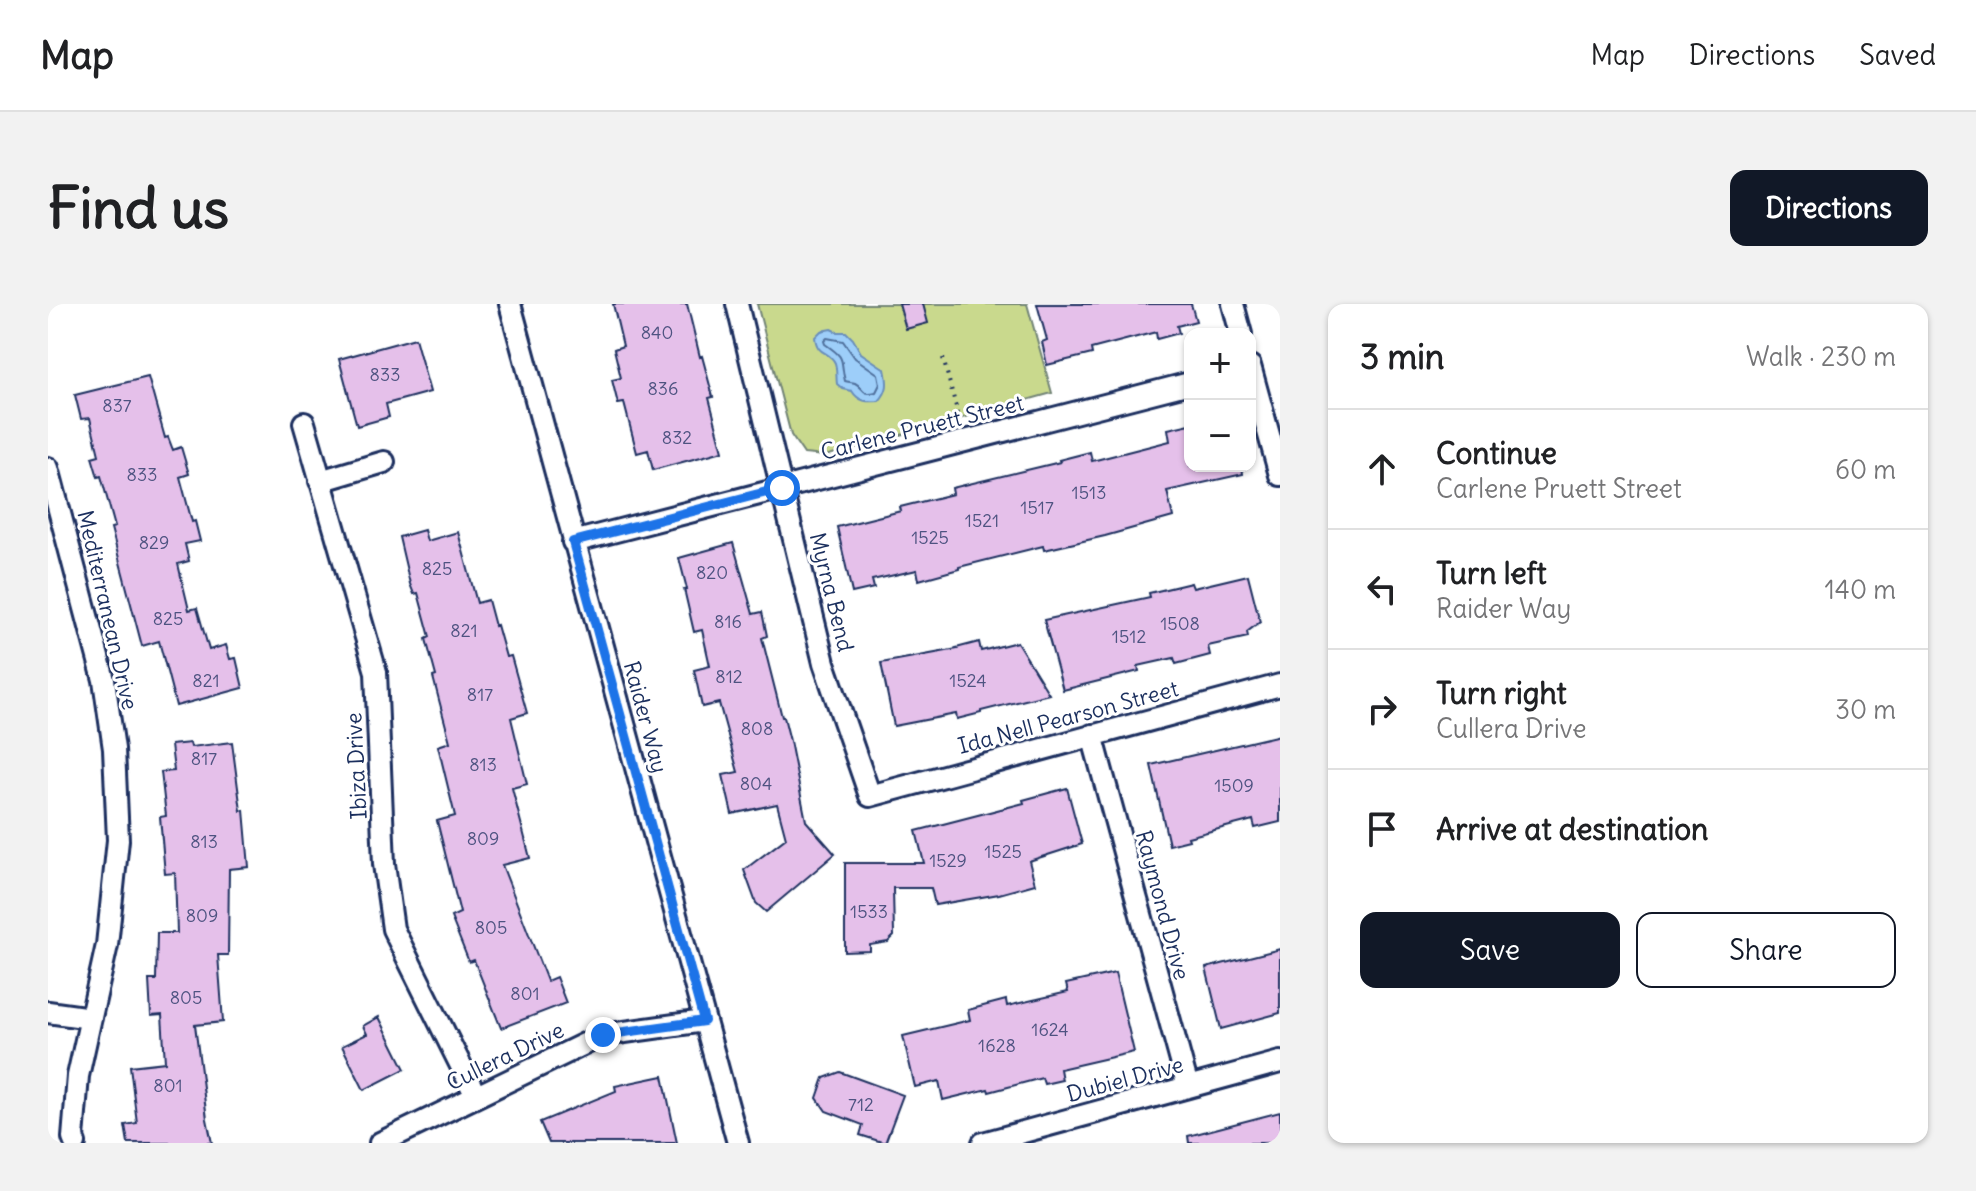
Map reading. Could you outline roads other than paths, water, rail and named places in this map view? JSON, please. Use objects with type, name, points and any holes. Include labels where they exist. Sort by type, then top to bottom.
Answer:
[{"type":"street","name":"Raider Way","points":[[510,304],[738,1143]]},
{"type":"street","name":"Myrna Bend","points":[[737,304],[824,663],[870,796]]},
{"type":"street","points":[[1233,304],[1239,328]]},
{"type":"street","name":"Carlene Pruett Street","points":[[573,542],[1184,385]]},
{"type":"street","points":[[1256,389],[1280,475]]},
{"type":"street","name":"Ibiza Drive","points":[[304,423],[376,672],[384,864],[393,929],[476,1096]]},
{"type":"street","points":[[320,481],[384,462]]},
{"type":"street","name":"Mediterranean Drive","points":[[48,468],[57,538],[104,680],[114,749],[118,840],[107,945],[78,1076],[75,1143]]},
{"type":"street","name":"Ida Nell Pearson Street","points":[[870,796],[1280,685]]},
{"type":"street","name":"Raymond Drive","points":[[1092,735],[1188,1087]]},
{"type":"street","points":[[48,1012],[91,1018]]},
{"type":"street","name":"Cullera Drive","points":[[380,1143],[603,1035],[704,1021]]},
{"type":"street","name":"Dubiel Drive","points":[[983,1143],[1280,1062]]},
{"type":"water","points":[[821,331],[846,332],[861,353],[885,369],[887,386],[879,401],[860,399],[837,384],[835,363],[818,347],[815,337]]}]
